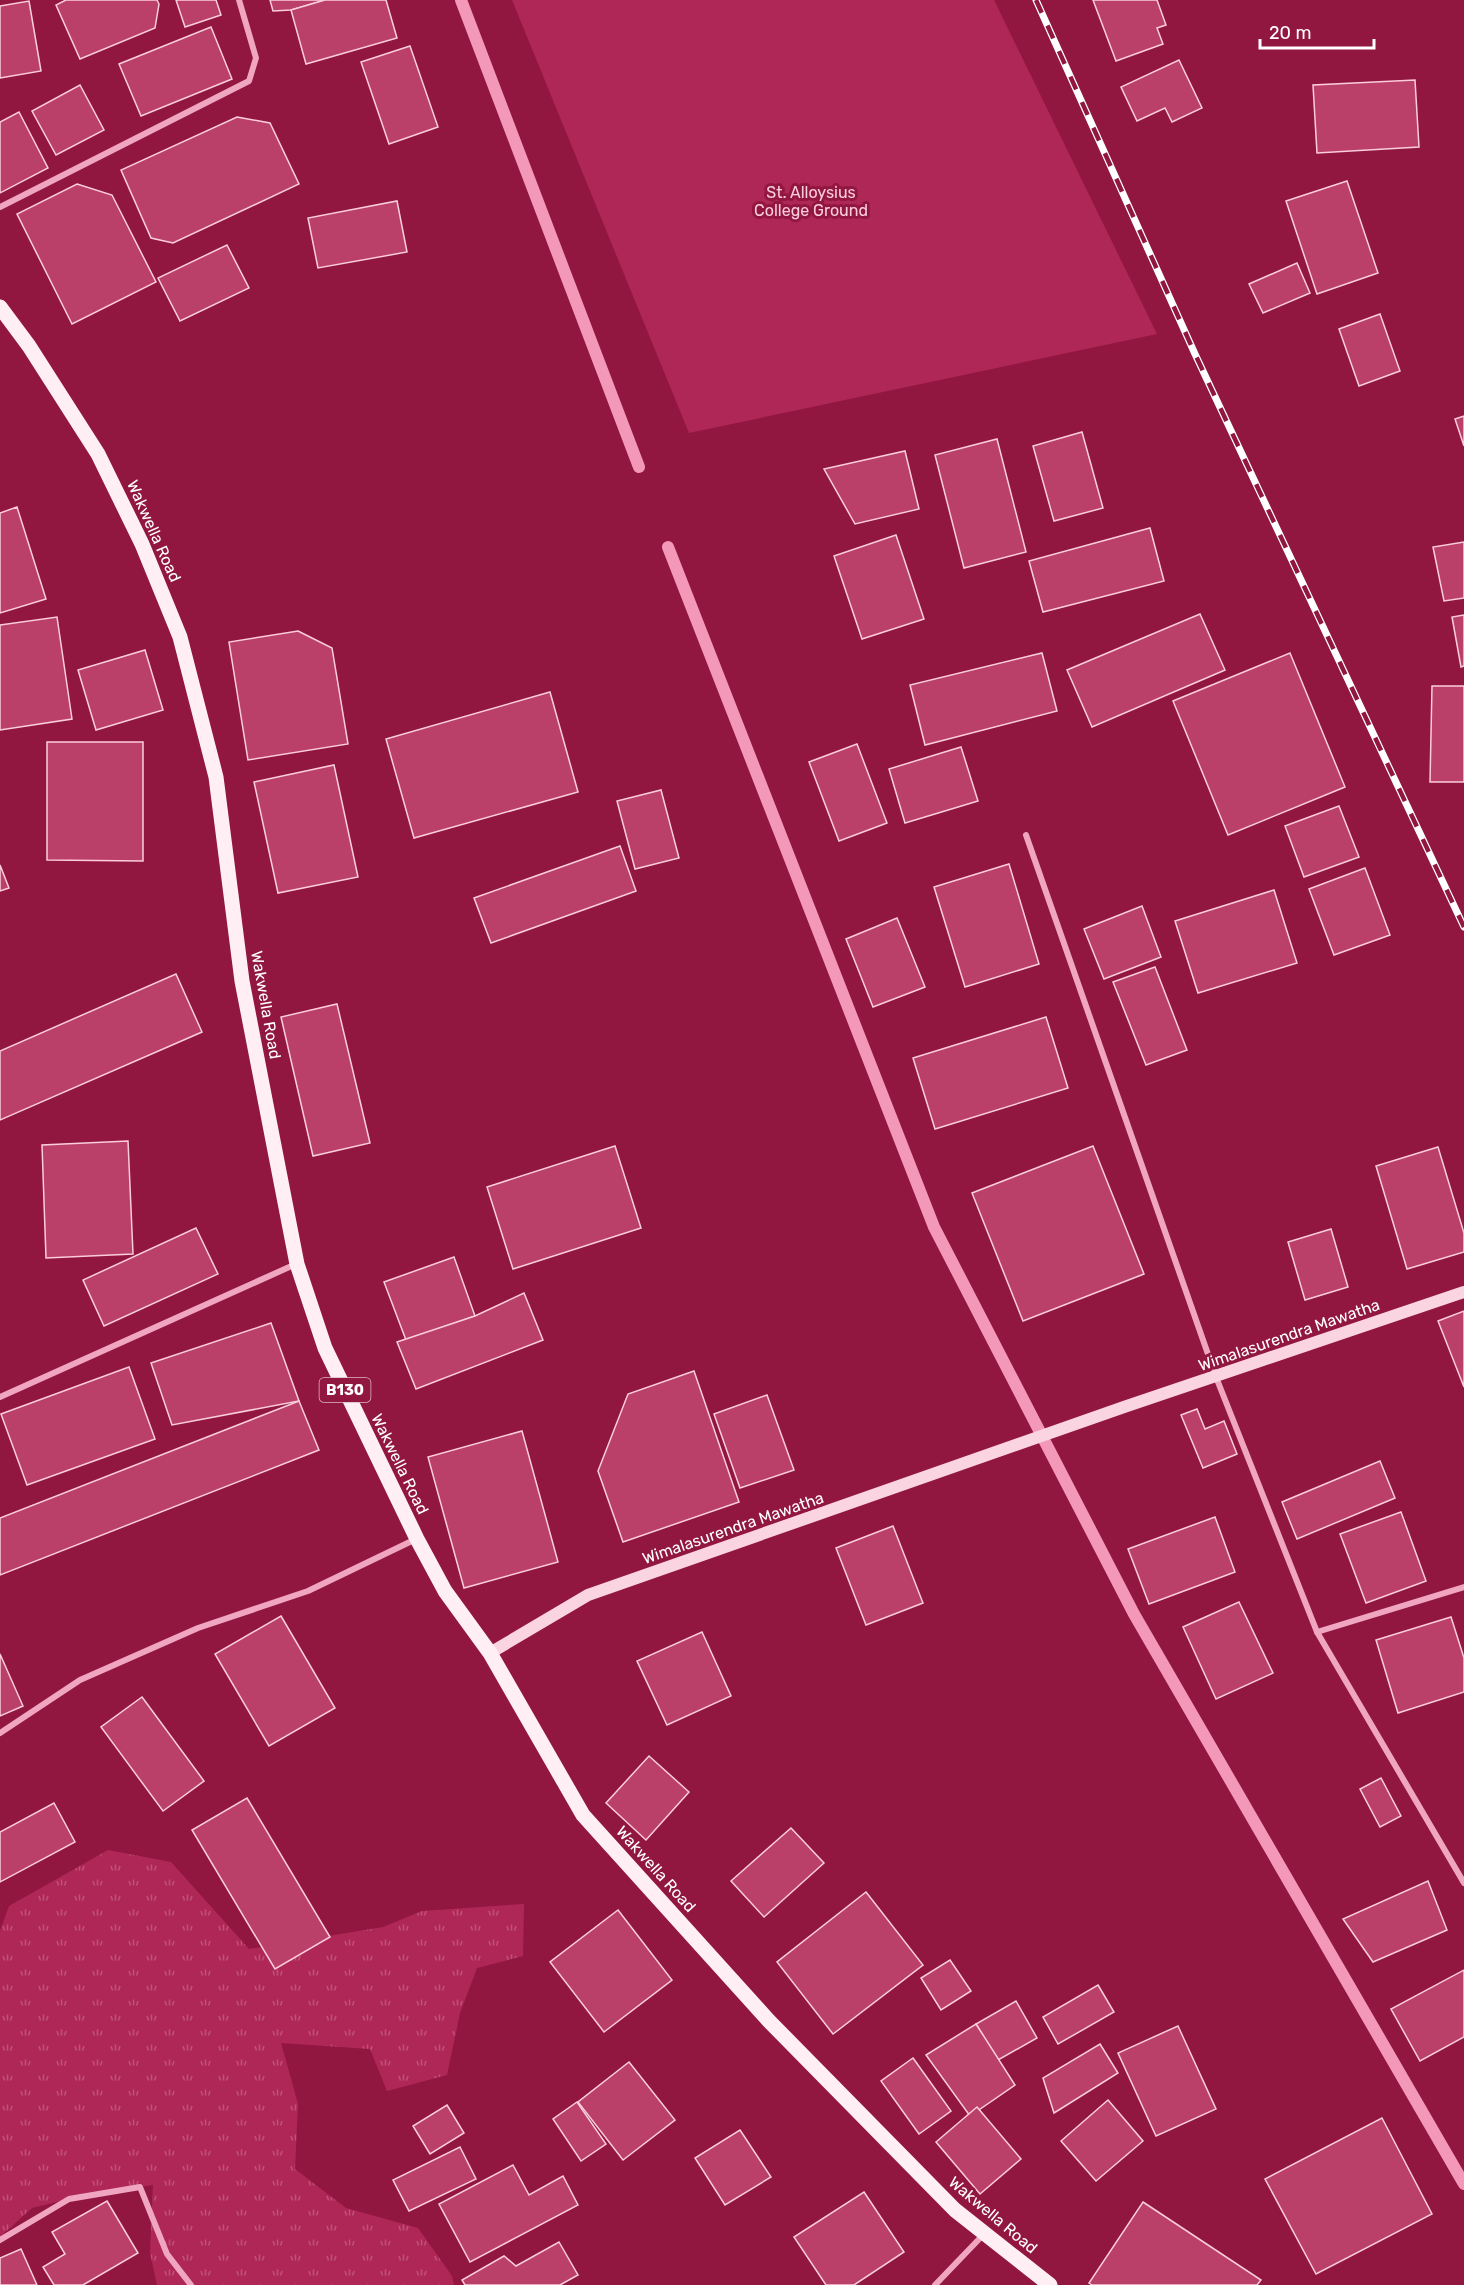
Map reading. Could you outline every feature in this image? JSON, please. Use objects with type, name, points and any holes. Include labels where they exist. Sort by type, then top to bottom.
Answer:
[{"type":"main road","name":"Wakwella Road","points":[[0,307],[29,346],[98,454],[142,544],[180,637],[216,777],[242,981],[297,1264],[325,1348],[417,1539],[445,1591],[490,1653],[583,1815],[769,2021],[956,2210],[1050,2285]]},
{"type":"street","points":[[0,207],[249,81],[256,58],[239,0]]},
{"type":"street","points":[[1026,835],[1216,1377],[1317,1632],[1464,1883]]},
{"type":"street","points":[[0,1396],[297,1264]]},
{"type":"street","name":"Wimalasurendra Mawatha","points":[[490,1653],[588,1595],[996,1454],[1124,1407],[1464,1292]]},
{"type":"street","points":[[0,1732],[80,1680],[198,1628],[308,1591],[417,1539]]},
{"type":"street","points":[[1317,1632],[1464,1587]]},
{"type":"street","points":[[0,2240],[69,2199],[140,2187],[167,2254],[191,2285]]},
{"type":"street","points":[[935,2285],[984,2234]]},
{"type":"green space","name":"St. Alloysius College Ground","points":[[512,0],[994,0],[1157,334],[689,433]]},
{"type":"green space","points":[[108,1850],[171,1862],[249,1949],[383,1927],[422,1911],[524,1904],[523,1956],[477,1968],[460,2013],[447,2075],[387,2091],[370,2049],[281,2043],[298,2104],[295,2169],[346,2208],[418,2228],[452,2276],[454,2285],[157,2285],[150,2253],[153,2185],[98,2192],[32,2208],[0,2237],[0,1931],[9,1906]]},
{"type":"building","points":[[66,0],[157,0],[159,4],[155,28],[80,59],[56,5]]},
{"type":"building","points":[[176,0],[216,0],[221,15],[185,27]]},
{"type":"building","points":[[270,0],[325,0],[291,10],[273,11]]},
{"type":"building","points":[[325,0],[386,0],[397,38],[306,64],[291,10]]},
{"type":"building","points":[[1093,0],[1157,0],[1166,25],[1157,28],[1163,44],[1116,61]]},
{"type":"building","points":[[29,1],[41,71],[0,78],[0,6]]},
{"type":"building","points":[[211,27],[232,79],[141,116],[119,64]]},
{"type":"building","points":[[410,46],[438,127],[389,144],[361,62]]},
{"type":"building","points":[[1179,60],[1202,108],[1172,122],[1165,108],[1137,121],[1121,87]]},
{"type":"building","points":[[1415,80],[1419,147],[1317,153],[1313,85]]},
{"type":"building","points":[[80,85],[104,130],[56,155],[32,111]]},
{"type":"building","points":[[19,112],[48,168],[0,193],[0,122]]},
{"type":"building","points":[[237,117],[270,123],[299,184],[173,243],[151,238],[121,170]]},
{"type":"building","points":[[1347,181],[1378,273],[1317,294],[1286,201]]},
{"type":"building","points":[[77,184],[112,195],[156,282],[72,324],[17,214]]},
{"type":"building","points":[[397,201],[407,252],[318,268],[308,218]]},
{"type":"building","points":[[227,245],[249,288],[180,321],[158,278]]},
{"type":"building","points":[[1297,263],[1310,293],[1263,313],[1249,284]]},
{"type":"building","points":[[1380,314],[1400,371],[1359,386],[1339,329]]},
{"type":"building","points":[[1464,416],[1464,446],[1455,419]]},
{"type":"building","points":[[1082,432],[1103,508],[1054,521],[1033,446]]},
{"type":"building","points":[[997,439],[1026,552],[964,568],[935,455]]},
{"type":"building","points":[[905,451],[919,509],[855,524],[824,469]]},
{"type":"building","points":[[17,507],[46,599],[0,613],[0,513]]},
{"type":"building","points":[[1150,528],[1164,581],[1043,612],[1029,561]]},
{"type":"building","points":[[896,535],[924,619],[862,639],[834,556]]},
{"type":"building","points":[[1464,542],[1464,598],[1444,601],[1433,547]]},
{"type":"building","points":[[1200,614],[1225,670],[1092,727],[1067,670]]},
{"type":"building","points":[[1464,615],[1464,666],[1461,667],[1452,617]]},
{"type":"building","points":[[57,617],[72,719],[0,730],[0,625]]},
{"type":"building","points":[[298,631],[332,648],[348,744],[248,760],[229,642]]},
{"type":"building","points":[[145,650],[163,710],[96,730],[78,670]]},
{"type":"building","points":[[1042,653],[1057,711],[925,745],[910,685]]},
{"type":"building","points":[[1290,653],[1345,787],[1228,835],[1173,701]]},
{"type":"building","points":[[1432,686],[1464,686],[1464,782],[1430,782]]},
{"type":"building","points":[[550,692],[578,792],[414,838],[386,739]]},
{"type":"building","points":[[47,742],[143,742],[143,861],[47,860]]},
{"type":"building","points":[[857,744],[887,823],[839,841],[809,762]]},
{"type":"building","points":[[961,747],[978,801],[905,823],[889,769]]},
{"type":"building","points":[[334,765],[358,877],[278,893],[254,782]]},
{"type":"building","points":[[661,790],[679,858],[635,869],[617,801]]},
{"type":"building","points":[[1339,806],[1359,857],[1304,877],[1285,826]]},
{"type":"building","points":[[620,846],[636,891],[491,943],[474,898]]},
{"type":"building","points":[[1009,864],[1039,964],[965,987],[934,887]]},
{"type":"building","points":[[0,865],[9,888],[0,891]]},
{"type":"building","points":[[1365,868],[1390,935],[1334,955],[1309,889]]},
{"type":"building","points":[[1274,890],[1297,963],[1198,993],[1175,921]]},
{"type":"building","points":[[1142,906],[1161,957],[1104,979],[1084,929]]},
{"type":"building","points":[[897,918],[925,987],[873,1007],[846,939]]},
{"type":"building","points":[[1155,967],[1187,1050],[1146,1065],[1113,982]]},
{"type":"building","points":[[176,974],[202,1032],[0,1120],[0,1051]]},
{"type":"building","points":[[337,1004],[370,1143],[313,1156],[281,1017]]},
{"type":"building","points":[[1046,1017],[1068,1088],[935,1129],[913,1058]]},
{"type":"building","points":[[128,1141],[133,1254],[46,1258],[42,1145]]},
{"type":"building","points":[[615,1146],[641,1228],[513,1269],[487,1187]]},
{"type":"building","points":[[1093,1146],[1144,1274],[1023,1321],[972,1193]]},
{"type":"building","points":[[1438,1147],[1464,1233],[1464,1252],[1407,1269],[1376,1166]]},
{"type":"building","points":[[196,1228],[218,1274],[104,1326],[83,1280]]},
{"type":"building","points":[[1331,1229],[1348,1287],[1305,1300],[1288,1242]]},
{"type":"building","points":[[454,1257],[475,1316],[406,1340],[384,1282]]},
{"type":"building","points":[[524,1293],[543,1340],[416,1389],[397,1342],[475,1316]]},
{"type":"building","points":[[1464,1311],[1464,1387],[1438,1321]]},
{"type":"building","points":[[271,1323],[299,1401],[172,1425],[151,1363]]},
{"type":"building","points":[[129,1367],[155,1439],[27,1485],[1,1414]]},
{"type":"building","points":[[694,1371],[739,1502],[623,1542],[598,1471],[628,1394]]},
{"type":"building","points":[[767,1395],[794,1470],[740,1488],[714,1414]]},
{"type":"building","points":[[299,1401],[319,1450],[0,1575],[0,1518]]},
{"type":"building","points":[[1197,1409],[1205,1429],[1224,1421],[1237,1454],[1203,1468],[1181,1415]]},
{"type":"building","points":[[522,1431],[558,1562],[464,1588],[428,1457]]},
{"type":"building","points":[[1380,1461],[1395,1498],[1297,1539],[1282,1502]]},
{"type":"building","points":[[1401,1512],[1426,1581],[1366,1603],[1340,1534]]},
{"type":"building","points":[[1215,1517],[1235,1572],[1149,1604],[1128,1549]]},
{"type":"building","points":[[893,1526],[923,1603],[866,1625],[836,1548]]},
{"type":"building","points":[[1239,1602],[1273,1673],[1216,1699],[1183,1627]]},
{"type":"building","points":[[281,1616],[335,1708],[269,1746],[215,1654]]},
{"type":"building","points":[[1451,1617],[1464,1658],[1464,1692],[1398,1713],[1376,1640]]},
{"type":"building","points":[[702,1632],[731,1696],[667,1725],[637,1661]]},
{"type":"building","points":[[0,1654],[23,1706],[0,1716]]},
{"type":"building","points":[[142,1697],[204,1781],[163,1811],[101,1727]]},
{"type":"building","points":[[649,1756],[689,1792],[646,1840],[606,1803]]},
{"type":"building","points":[[1381,1778],[1401,1816],[1380,1827],[1360,1789]]},
{"type":"building","points":[[247,1798],[330,1937],[275,1969],[192,1830]]},
{"type":"building","points":[[54,1803],[75,1842],[0,1882],[0,1832]]},
{"type":"building","points":[[791,1828],[824,1863],[764,1917],[731,1881]]},
{"type":"building","points":[[1428,1881],[1447,1930],[1373,1962],[1343,1919]]},
{"type":"building","points":[[866,1892],[923,1965],[833,2034],[777,1962]]},
{"type":"building","points":[[618,1910],[672,1980],[604,2032],[550,1962]]},
{"type":"building","points":[[950,1960],[971,1991],[941,2010],[921,1978]]},
{"type":"building","points":[[1464,1970],[1464,2037],[1420,2061],[1391,2009]]},
{"type":"building","points":[[1098,1985],[1114,2012],[1058,2044],[1043,2017]]},
{"type":"building","points":[[1016,2001],[1037,2038],[998,2060],[976,2024]]},
{"type":"building","points":[[976,2024],[1015,2085],[970,2116],[926,2055]]},
{"type":"building","points":[[1178,2026],[1216,2109],[1156,2136],[1118,2053]]},
{"type":"building","points":[[1100,2044],[1118,2073],[1054,2113],[1043,2078]]},
{"type":"building","points":[[913,2058],[951,2111],[919,2134],[881,2081]]},
{"type":"building","points":[[629,2062],[675,2120],[623,2160],[578,2102]]},
{"type":"building","points":[[1108,2100],[1143,2141],[1096,2181],[1061,2141]]},
{"type":"building","points":[[577,2102],[606,2144],[581,2161],[553,2119]]},
{"type":"building","points":[[447,2105],[464,2133],[430,2154],[413,2126]]},
{"type":"building","points":[[977,2107],[1021,2159],[980,2194],[936,2142]]},
{"type":"building","points":[[1382,2118],[1432,2214],[1316,2274],[1265,2179]]},
{"type":"building","points":[[740,2130],[771,2177],[725,2205],[695,2158]]},
{"type":"building","points":[[460,2147],[476,2179],[409,2211],[393,2180]]},
{"type":"building","points":[[513,2165],[529,2195],[563,2176],[578,2205],[470,2262],[439,2204]]},
{"type":"building","points":[[864,2192],[904,2252],[854,2285],[826,2285],[794,2237]]},
{"type":"building","points":[[107,2201],[138,2253],[83,2285],[54,2285],[43,2267],[65,2254],[52,2232]]},
{"type":"building","points":[[1143,2202],[1261,2280],[1257,2285],[1092,2285],[1089,2283]]},
{"type":"building","points":[[559,2242],[578,2275],[560,2285],[465,2285],[462,2280],[504,2256],[516,2266]]},
{"type":"building","points":[[21,2249],[37,2285],[0,2285],[0,2258]]},
{"type":"waterway","points":[[461,0],[639,467]]},
{"type":"waterway","points":[[668,547],[934,1227],[1134,1614],[1464,2184]]},
{"type":"railway","points":[[1036,0],[1195,354],[1464,927]]}]
